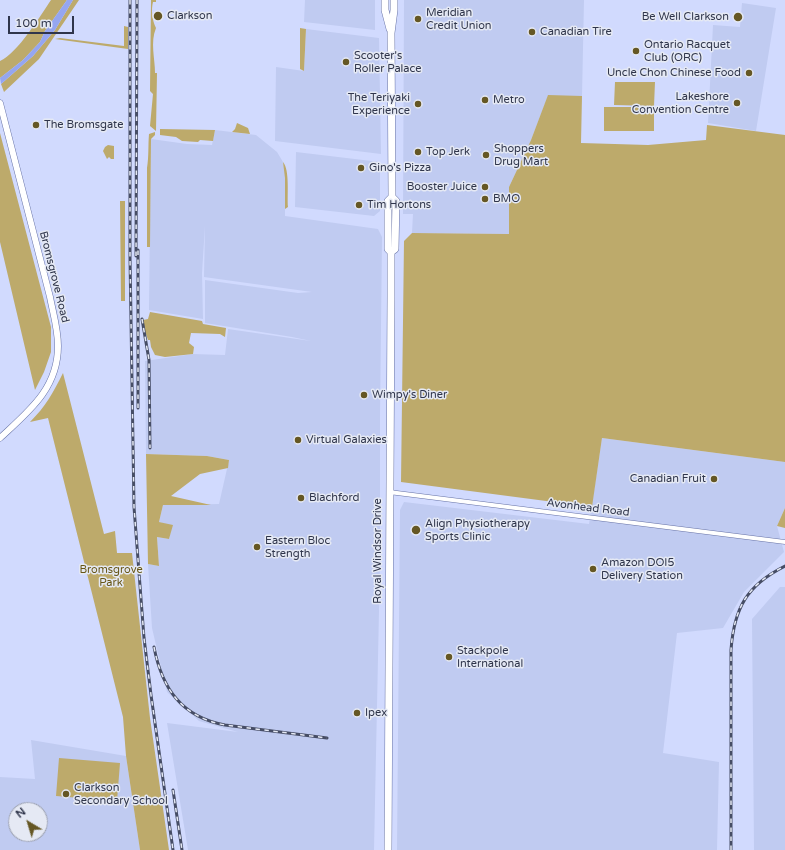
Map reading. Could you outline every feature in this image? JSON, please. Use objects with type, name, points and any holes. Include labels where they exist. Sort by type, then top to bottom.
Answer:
[{"type":"main road","name":"Royal Windsor Drive","points":[[385,0],[385,10],[390,33]]},
{"type":"main road","name":"Royal Windsor Drive","points":[[388,850],[391,252],[388,249],[388,201],[392,196],[390,33],[394,0]]},
{"type":"street","name":"Bromsgrove Road","points":[[0,103],[50,297],[57,329],[58,357],[52,375],[38,401],[0,438]]},
{"type":"street","name":"Avonhead Road","points":[[389,492],[785,542]]},
{"type":"shaded area","points":[[305,0],[375,0],[375,30],[304,22]]},
{"type":"shaded area","points":[[404,0],[584,0],[582,96],[548,96],[531,140],[509,187],[510,234],[412,233],[413,214],[403,214]]},
{"type":"shaded area","points":[[742,3],[776,8],[756,131],[708,123],[713,25],[740,27]]},
{"type":"shaded area","points":[[306,29],[379,38],[381,154],[275,141],[276,67],[304,71]]},
{"type":"shaded area","points":[[215,130],[256,135],[277,152],[285,169],[285,216],[378,229],[382,237],[380,562],[374,850],[188,850],[167,723],[238,732],[199,721],[167,692],[152,628],[148,564],[159,566],[157,537],[169,539],[172,526],[159,522],[163,505],[219,504],[229,460],[207,456],[146,454],[145,361],[193,354],[225,355],[228,329],[311,341],[205,323],[205,280],[298,293],[312,292],[204,277],[205,226],[202,273],[203,319],[149,310],[151,139],[187,144],[212,145]]},
{"type":"shaded area","points":[[296,152],[380,162],[380,211],[374,216],[295,207]]},
{"type":"shaded area","points":[[602,438],[785,462],[785,508],[777,526],[784,552],[744,592],[723,628],[677,633],[663,753],[719,762],[717,850],[397,850],[400,510],[404,502],[589,524]]},
{"type":"shaded area","points":[[780,587],[785,587],[785,850],[754,850],[752,619]]},
{"type":"shaded area","name":"Clarkson Secondary School","points":[[31,740],[126,756],[140,850],[0,850],[0,777],[35,779]]},
{"type":"green space","points":[[51,0],[67,0],[45,31],[40,42],[23,60],[0,78],[0,61],[7,57],[21,42]]},
{"type":"green space","points":[[73,0],[79,0],[39,59],[4,92],[1,84],[33,56],[55,30]]},
{"type":"green space","points":[[151,0],[156,0],[156,2],[153,2],[152,12],[156,28],[153,45],[155,73],[157,73],[156,131],[150,126],[153,94],[150,91]]},
{"type":"green space","points":[[124,26],[128,27],[128,49],[55,39],[60,38],[124,46]]},
{"type":"green space","points":[[300,28],[306,29],[304,71],[300,69]]},
{"type":"green space","points":[[615,82],[655,82],[654,106],[614,105]]},
{"type":"green space","points":[[548,95],[582,96],[581,143],[648,145],[706,140],[707,125],[785,135],[785,462],[602,438],[592,507],[401,482],[404,241],[412,233],[509,234],[509,187],[531,140]]},
{"type":"green space","points":[[604,107],[654,107],[654,131],[604,131]]},
{"type":"green space","points":[[237,123],[248,128],[250,134],[232,132]]},
{"type":"green space","points":[[160,129],[215,130],[213,141],[200,140],[198,142],[182,141],[176,137],[160,135]]},
{"type":"green space","points":[[155,132],[155,135],[151,139],[150,247],[147,247],[147,168],[149,134]]},
{"type":"green space","points":[[0,133],[51,327],[51,352],[44,372],[35,390],[0,242]]},
{"type":"green space","points":[[108,145],[114,146],[114,159],[109,157],[107,159],[103,151]]},
{"type":"green space","points":[[283,162],[287,171],[288,183],[288,207],[285,209],[285,178]]},
{"type":"green space","points":[[120,201],[125,201],[125,301],[121,301]]},
{"type":"green space","points":[[150,312],[202,321],[203,324],[226,328],[225,337],[220,334],[191,333],[189,343],[194,347],[193,354],[165,357],[155,355],[143,325],[143,320],[148,319]]},
{"type":"green space","name":"Bromsgrove Park","points":[[63,373],[104,534],[115,531],[117,553],[132,553],[150,718],[169,850],[140,850],[126,756],[123,717],[48,418],[30,422],[49,399]]},
{"type":"green space","points":[[146,454],[207,456],[229,460],[228,468],[200,474],[171,496],[211,505],[163,505],[159,522],[173,525],[169,539],[157,537],[159,566],[148,564]]},
{"type":"green space","points":[[785,508],[785,528],[777,526]]},
{"type":"green space","points":[[59,758],[120,763],[117,801],[56,796]]},
{"type":"water","points":[[67,0],[73,0],[55,30],[33,56],[1,84],[0,78],[23,60],[40,42],[45,31]]},
{"type":"railway","points":[[130,0],[130,257],[134,507],[144,638],[173,850]]},
{"type":"railway","points":[[136,256],[137,0]]},
{"type":"railway","points":[[138,250],[138,408]]},
{"type":"railway","points":[[142,319],[149,360],[150,448]]},
{"type":"railway","points":[[731,850],[731,650],[735,622],[739,610],[752,590],[761,581],[785,566]]},
{"type":"railway","points":[[154,647],[162,676],[169,688],[176,699],[197,715],[210,721],[225,725],[327,738]]},
{"type":"railway","points":[[173,790],[182,850]]},
{"type":"place","name":"Clarkson","points":[[158,16]]},
{"type":"place","name":"Be Well Clarkson","points":[[738,17]]},
{"type":"place","name":"Meridian Credit Union","points":[[418,19]]},
{"type":"place","name":"Canadian Tire","points":[[532,32]]},
{"type":"place","name":"Ontario Racquet Club (ORC)","points":[[636,51]]},
{"type":"place","name":"Scooter's Roller Palace","points":[[346,62]]},
{"type":"place","name":"Uncle Chon Chinese Food","points":[[749,73]]},
{"type":"place","name":"Metro","points":[[485,100]]},
{"type":"place","name":"Lakeshore Convention Centre","points":[[737,103]]},
{"type":"place","name":"The Teriyaki Experience","points":[[418,104]]},
{"type":"place","name":"The Bromsgate","points":[[36,125]]},
{"type":"place","name":"Top Jerk","points":[[418,152]]},
{"type":"place","name":"Shoppers Drug Mart","points":[[486,155]]},
{"type":"place","name":"Gino's Pizza","points":[[361,168]]},
{"type":"place","name":"Booster Juice","points":[[485,187]]},
{"type":"place","name":"BMO","points":[[485,199]]},
{"type":"place","name":"Tim Hortons","points":[[359,205]]},
{"type":"place","name":"Wimpy's Diner","points":[[364,395]]},
{"type":"place","name":"Virtual Galaxies","points":[[298,440]]},
{"type":"place","name":"Canadian Fruit","points":[[714,479]]},
{"type":"place","name":"Blachford","points":[[301,498]]},
{"type":"place","name":"Align Physiotherapy Sports Clinic","points":[[416,530]]},
{"type":"place","name":"Eastern Bloc Strength","points":[[257,547]]},
{"type":"place","name":"Amazon DOI5 Delivery Station","points":[[593,569]]},
{"type":"place","name":"Stackpole International","points":[[449,657]]},
{"type":"place","name":"Ipex","points":[[357,713]]},
{"type":"place","name":"Clarkson Secondary School","points":[[66,794]]}]
